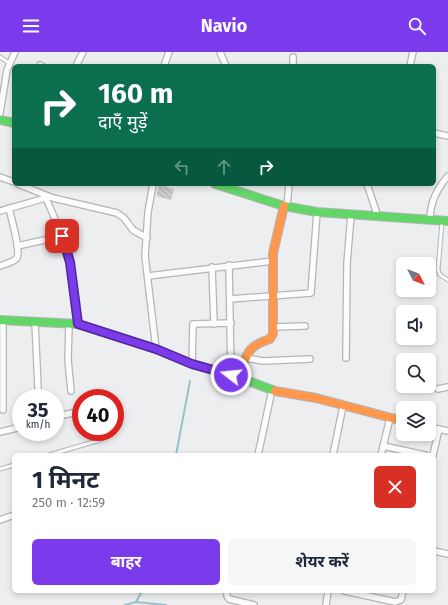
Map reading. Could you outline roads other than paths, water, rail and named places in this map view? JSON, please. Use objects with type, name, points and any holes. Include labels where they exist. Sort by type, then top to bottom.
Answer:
[{"type":"main road","points":[[0,120],[12,123]]},
{"type":"main road","points":[[222,186],[285,206],[317,212],[350,216],[445,221]]},
{"type":"main road","points":[[235,376],[250,349],[256,343],[273,337],[273,260],[285,206]]},
{"type":"main road","points":[[2,321],[78,324],[156,349],[192,364],[235,376],[272,390],[316,398],[396,419]]},
{"type":"street","points":[[0,113],[9,63],[15,52]]},
{"type":"street","points":[[77,64],[83,52]]},
{"type":"street","points":[[165,64],[169,52]]},
{"type":"street","points":[[220,52],[225,64]]},
{"type":"street","points":[[410,64],[413,52]]},
{"type":"street","points":[[293,57],[293,64]]},
{"type":"street","points":[[436,133],[448,136]]},
{"type":"street","points":[[430,220],[435,195],[448,176]]},
{"type":"street","points":[[0,177],[12,181]]},
{"type":"street","points":[[22,186],[49,198],[117,213],[124,218],[132,230],[147,238]]},
{"type":"street","points":[[153,186],[146,256],[156,349]]},
{"type":"street","points":[[285,206],[289,186]]},
{"type":"street","points":[[368,186],[378,217]]},
{"type":"street","points":[[0,211],[49,198]]},
{"type":"street","points":[[49,198],[70,262],[78,324]]},
{"type":"street","points":[[0,266],[17,258],[17,246],[9,208]]},
{"type":"street","points":[[230,299],[311,293],[317,212]]},
{"type":"street","points":[[346,358],[347,263],[350,216]]},
{"type":"street","points":[[17,246],[62,236]]},
{"type":"street","points":[[148,276],[273,260]]},
{"type":"street","points":[[228,265],[235,376]]},
{"type":"street","points":[[212,267],[214,324]]},
{"type":"street","points":[[2,321],[3,410]]},
{"type":"street","points":[[35,322],[38,388]]},
{"type":"street","points":[[192,364],[192,325],[196,323],[231,323]]},
{"type":"street","points":[[69,324],[68,360],[71,391]]},
{"type":"street","points":[[273,327],[304,326]]},
{"type":"street","points":[[246,358],[263,361],[310,359]]},
{"type":"street","points":[[438,388],[448,387]]},
{"type":"street","points":[[258,453],[272,390]]},
{"type":"street","points":[[333,453],[344,406]]},
{"type":"street","points":[[382,453],[390,418]]},
{"type":"street","points":[[436,428],[448,431]]},
{"type":"street","points":[[0,432],[12,429]]},
{"type":"street","points":[[434,453],[439,429]]},
{"type":"street","points":[[384,446],[416,453]]},
{"type":"street","points":[[0,520],[12,516]]},
{"type":"street","points":[[436,551],[448,554]]},
{"type":"street","points":[[227,593],[229,599],[254,605]]},
{"type":"street","points":[[326,605],[328,593]]},
{"type":"street","points":[[360,593],[398,602],[402,597],[403,593]]},
{"type":"lane","points":[[0,57],[9,63]]},
{"type":"lane","points":[[445,221],[438,270],[440,275],[448,280]]},
{"type":"lane","points":[[56,453],[97,441]]},
{"type":"lane","points":[[0,469],[12,466]]},
{"type":"waterway","points":[[176,453],[190,381]]},
{"type":"waterway","points":[[136,602],[141,593]]},
{"type":"waterway","points":[[125,605],[136,602],[166,605]]}]
